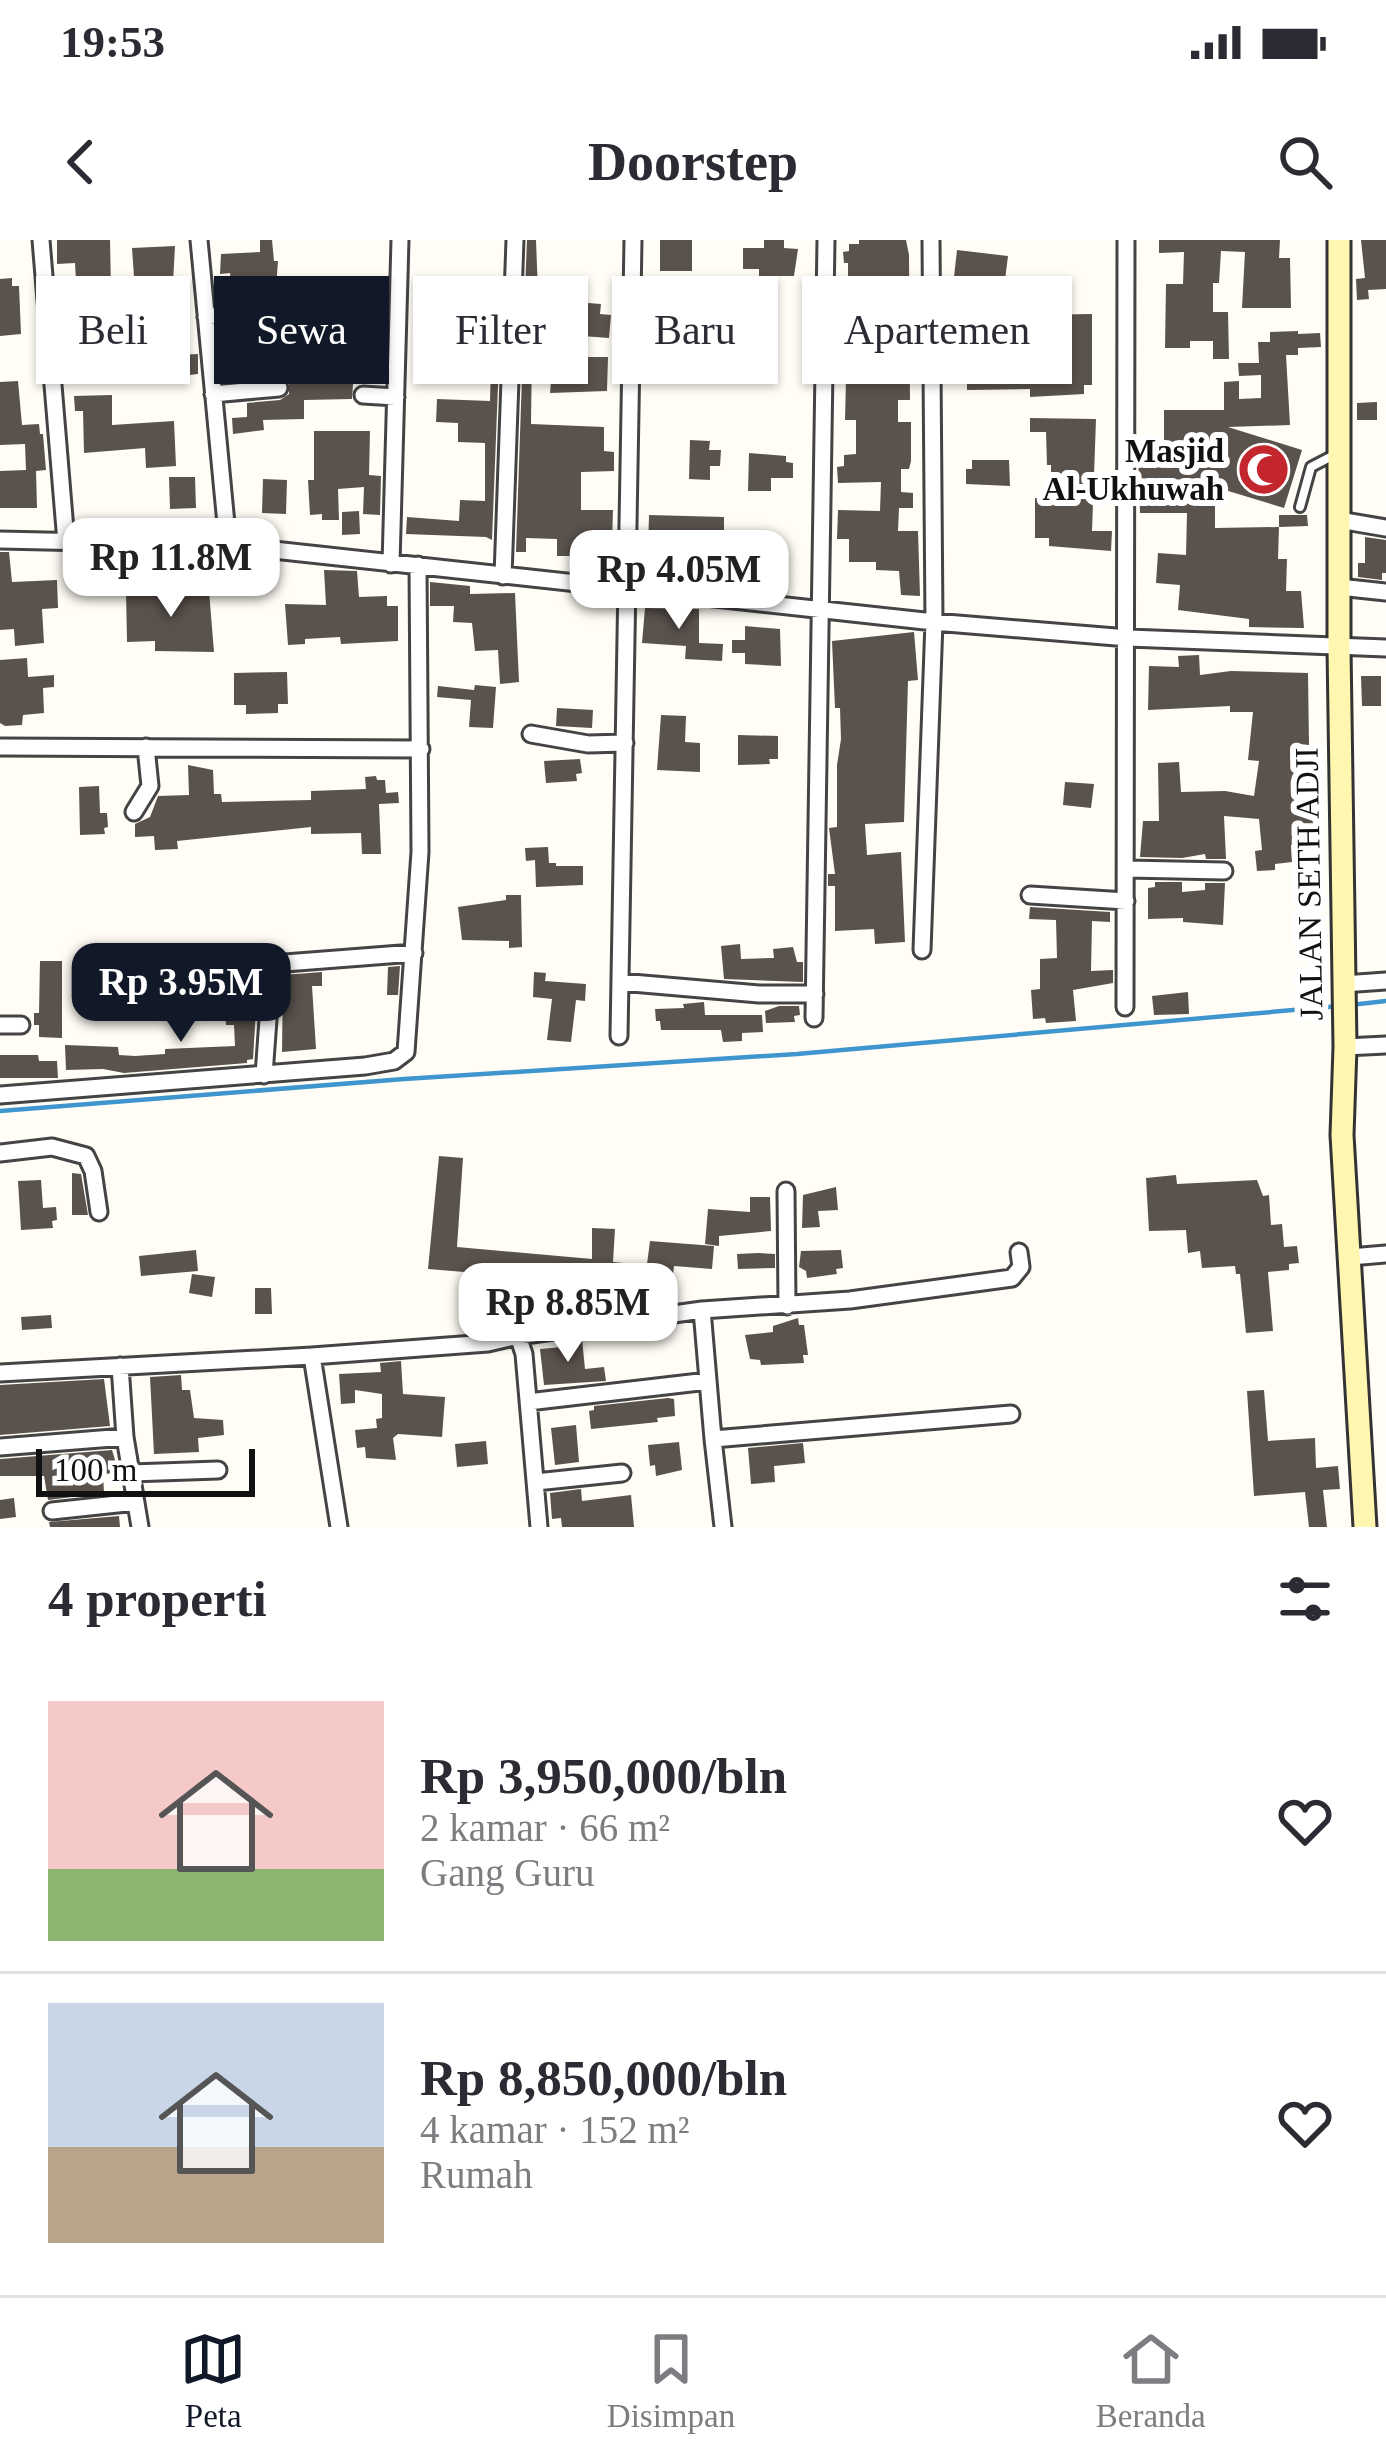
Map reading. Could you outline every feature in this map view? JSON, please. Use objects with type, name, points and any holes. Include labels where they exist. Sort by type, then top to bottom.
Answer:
[{"type":"street","points":[[41,240],[65,542]]},
{"type":"street","points":[[199,240],[228,544]]},
{"type":"street","points":[[391,564],[400,240]]},
{"type":"street","points":[[503,575],[515,240]]},
{"type":"street","points":[[619,1036],[633,240]]},
{"type":"street","points":[[814,1018],[826,240]]},
{"type":"street","points":[[922,950],[934,622],[932,240]]},
{"type":"street","points":[[1125,1007],[1126,240]]},
{"type":"street","name":"JALAN SETH ADJI","points":[[1339,240],[1342,1135],[1365,1527]]},
{"type":"street","points":[[206,316],[214,315]]},
{"type":"street","points":[[213,394],[279,388]]},
{"type":"street","points":[[363,395],[396,397]]},
{"type":"street","points":[[1339,520],[1386,528]]},
{"type":"street","points":[[0,540],[228,544],[934,622],[1129,638],[1386,647]]},
{"type":"street","points":[[0,1095],[365,1066],[400,1058],[409,1046],[420,852],[418,565]]},
{"type":"street","points":[[1339,587],[1386,592]]},
{"type":"street","points":[[531,734],[588,744],[625,742]]},
{"type":"street","points":[[0,747],[421,749]]},
{"type":"street","points":[[134,812],[150,786],[146,747]]},
{"type":"street","points":[[1126,869],[1224,871]]},
{"type":"street","points":[[1030,895],[1126,901]]},
{"type":"street","points":[[175,961],[272,964],[414,953]]},
{"type":"street","points":[[264,1075],[272,964]]},
{"type":"street","points":[[1343,987],[1386,981]]},
{"type":"street","points":[[620,982],[814,994]]},
{"type":"street","points":[[0,1024],[21,1025]]},
{"type":"street","points":[[1345,1048],[1386,1045]]},
{"type":"street","points":[[0,1153],[52,1147],[86,1156],[93,1171],[98,1212]]},
{"type":"street","points":[[786,1191],[787,1306]]},
{"type":"street","points":[[0,1373],[488,1343],[702,1310],[787,1306],[1012,1278],[1021,1267],[1019,1252]]},
{"type":"street","points":[[1350,1256],[1386,1254]]},
{"type":"street","points":[[702,1310],[723,1527]]},
{"type":"street","points":[[518,1336],[524,1354],[538,1527]]},
{"type":"street","points":[[312,1356],[339,1527]]},
{"type":"street","points":[[120,1366],[125,1437],[140,1527]]},
{"type":"street","points":[[528,1402],[708,1381]]},
{"type":"street","points":[[713,1439],[1011,1414]]},
{"type":"street","points":[[0,1448],[125,1437]]},
{"type":"street","points":[[131,1473],[218,1470]]},
{"type":"street","points":[[536,1482],[622,1473]]},
{"type":"street","points":[[52,1511],[136,1502]]},
{"type":"lane","points":[[1300,507],[1311,466],[1339,453]]},
{"type":"building","points":[[57,240],[110,240],[111,276],[76,276],[75,263],[57,264]]},
{"type":"building","points":[[260,240],[272,240],[277,276],[220,274],[221,254],[260,252]]},
{"type":"building","points":[[527,240],[536,240],[537,276],[526,276]]},
{"type":"building","points":[[660,240],[692,240],[692,271],[660,271]]},
{"type":"building","points":[[764,240],[784,240],[784,248],[798,249],[794,276],[759,276],[759,269],[743,269],[743,248],[764,248]]},
{"type":"building","points":[[859,240],[906,240],[909,276],[848,276],[843,252],[849,251],[849,244],[859,244]]},
{"type":"building","points":[[1159,240],[1280,240],[1279,258],[1290,258],[1291,308],[1242,308],[1245,252],[1221,251],[1219,283],[1213,283],[1213,312],[1228,312],[1229,359],[1213,359],[1213,341],[1190,341],[1190,348],[1165,348],[1166,284],[1183,284],[1184,252],[1159,253]]},
{"type":"building","points":[[1361,240],[1386,240],[1386,289],[1368,290],[1369,299],[1357,300],[1356,279],[1365,278]]},
{"type":"building","points":[[175,246],[173,276],[134,276],[132,248]]},
{"type":"building","points":[[957,250],[1008,256],[1006,276],[954,276]]},
{"type":"building","points":[[12,278],[12,286],[19,286],[21,334],[0,336],[0,279]]},
{"type":"building","points":[[588,303],[601,304],[600,314],[611,315],[609,338],[588,336]]},
{"type":"building","points":[[1072,314],[1092,314],[1092,385],[1084,385],[1084,394],[1030,397],[1030,389],[967,390],[967,384],[1072,384]]},
{"type":"building","points":[[1270,332],[1320,333],[1321,347],[1298,348],[1298,355],[1286,355],[1290,425],[1228,427],[1302,450],[1284,508],[1215,487],[1215,528],[1279,527],[1278,559],[1287,559],[1286,591],[1301,591],[1304,628],[1249,627],[1249,619],[1178,610],[1180,585],[1156,583],[1158,553],[1186,555],[1187,513],[1140,513],[1138,455],[1164,455],[1164,410],[1224,410],[1224,382],[1239,381],[1239,399],[1261,398],[1261,375],[1239,376],[1238,363],[1259,363],[1258,342],[1270,342]]},
{"type":"building","points":[[190,354],[198,354],[198,374],[190,375]]},
{"type":"building","points":[[588,357],[608,357],[607,391],[550,393],[551,384],[588,384]]},
{"type":"building","points":[[18,381],[22,425],[39,424],[43,434],[46,470],[36,471],[37,508],[0,508],[0,471],[26,470],[25,444],[0,445],[0,382]]},
{"type":"building","points":[[289,384],[353,384],[352,399],[304,400],[304,419],[263,420],[264,430],[233,434],[232,418],[247,417],[247,403],[280,400],[289,394]]},
{"type":"building","points":[[490,384],[498,384],[492,540],[406,534],[407,517],[459,521],[460,500],[485,501],[485,443],[458,442],[458,423],[436,422],[437,399],[490,401]]},
{"type":"building","points":[[522,384],[532,384],[531,424],[604,427],[604,451],[614,452],[614,471],[581,472],[581,510],[613,510],[612,543],[579,543],[579,556],[557,556],[557,539],[526,538],[526,552],[516,552]]},
{"type":"building","points":[[846,384],[910,384],[910,400],[898,400],[898,422],[911,422],[911,461],[909,469],[901,469],[901,492],[913,493],[913,508],[899,508],[898,531],[918,531],[920,596],[901,595],[899,571],[876,570],[876,562],[849,562],[849,539],[837,539],[838,510],[880,511],[881,482],[838,483],[837,467],[844,466],[844,455],[856,454],[856,420],[845,420]]},
{"type":"building","points":[[112,395],[112,425],[174,421],[176,466],[146,468],[145,448],[84,453],[83,411],[75,411],[74,396]]},
{"type":"building","points":[[1377,402],[1377,420],[1357,420],[1357,403]]},
{"type":"building","points":[[1030,418],[1096,419],[1092,531],[1112,531],[1111,551],[1049,546],[1049,538],[1035,538],[1035,498],[1051,498],[1051,465],[1047,465],[1046,432],[1030,432]]},
{"type":"building","points":[[314,431],[370,431],[369,475],[381,476],[380,515],[363,514],[364,487],[338,489],[339,520],[310,515],[308,480],[314,480]]},
{"type":"building","points":[[690,440],[710,441],[709,450],[721,450],[720,466],[710,466],[710,480],[689,479]]},
{"type":"building","points":[[749,453],[786,456],[786,462],[793,463],[793,478],[771,478],[771,491],[748,491]]},
{"type":"building","points":[[972,460],[1009,460],[1010,486],[966,484],[966,469],[972,469]]},
{"type":"building","points":[[169,477],[195,477],[196,508],[170,509]]},
{"type":"building","points":[[263,479],[287,480],[286,514],[262,513]]},
{"type":"building","points":[[359,511],[360,534],[342,535],[342,512]]},
{"type":"building","points":[[649,515],[724,517],[724,576],[702,576],[703,568],[641,565],[642,552],[648,552]]},
{"type":"building","points":[[1279,515],[1307,515],[1308,526],[1279,527]]},
{"type":"building","points":[[1365,537],[1386,540],[1382,580],[1358,577],[1358,563],[1365,563]]},
{"type":"building","points":[[0,552],[9,552],[12,582],[57,580],[58,608],[42,609],[44,643],[15,646],[14,629],[0,630]]},
{"type":"building","points":[[324,570],[357,571],[359,597],[387,596],[387,606],[398,606],[398,641],[341,644],[340,637],[288,645],[285,604],[326,605]]},
{"type":"building","points":[[430,582],[470,586],[470,594],[515,593],[519,682],[500,684],[498,650],[475,651],[472,623],[453,622],[454,606],[430,606]]},
{"type":"building","points":[[126,590],[209,591],[214,652],[155,651],[155,641],[127,642]]},
{"type":"building","points":[[645,608],[699,609],[699,643],[723,644],[722,661],[685,659],[686,646],[642,643]]},
{"type":"building","points":[[745,626],[780,629],[781,666],[745,664],[745,653],[732,653],[732,640],[745,640]]},
{"type":"building","points":[[914,632],[918,680],[908,681],[904,822],[865,824],[867,855],[901,852],[905,942],[875,944],[874,929],[835,931],[835,886],[828,886],[828,874],[835,874],[829,828],[837,827],[841,739],[832,641]]},
{"type":"building","points":[[1199,655],[1200,675],[1308,673],[1309,745],[1300,744],[1297,772],[1318,776],[1314,825],[1296,823],[1298,845],[1291,845],[1292,862],[1275,864],[1275,870],[1257,871],[1255,851],[1262,850],[1259,819],[1224,816],[1226,859],[1206,859],[1205,854],[1140,857],[1143,821],[1159,821],[1158,763],[1179,762],[1181,792],[1254,796],[1259,761],[1248,760],[1253,712],[1230,712],[1230,706],[1148,710],[1149,666],[1179,667],[1178,656]]},
{"type":"building","points":[[27,658],[28,677],[54,675],[54,687],[43,688],[44,713],[23,715],[22,725],[5,726],[0,723],[0,660]]},
{"type":"building","points":[[287,672],[288,704],[278,704],[278,713],[246,714],[246,705],[234,705],[234,673]]},
{"type":"building","points":[[1361,676],[1381,676],[1381,706],[1362,706]]},
{"type":"building","points":[[475,685],[496,687],[493,728],[469,727],[471,700],[437,697],[438,686],[474,690]]},
{"type":"building","points":[[557,708],[593,710],[592,728],[556,726]]},
{"type":"building","points":[[661,715],[686,716],[685,742],[700,743],[700,772],[657,770]]},
{"type":"building","points":[[738,735],[778,736],[778,759],[769,759],[770,764],[738,765]]},
{"type":"building","points":[[580,759],[582,773],[576,774],[577,781],[546,783],[544,761]]},
{"type":"building","points":[[188,765],[213,770],[214,794],[221,794],[222,802],[311,800],[311,791],[366,789],[365,777],[376,776],[385,780],[386,793],[398,792],[399,803],[379,804],[381,854],[362,854],[361,833],[311,834],[311,827],[177,841],[178,849],[155,850],[154,836],[135,837],[135,824],[150,817],[158,796],[189,795]]},
{"type":"building","points":[[1065,782],[1094,784],[1091,808],[1063,805]]},
{"type":"building","points":[[99,786],[100,813],[107,813],[108,827],[105,834],[80,835],[79,787]]},
{"type":"building","points":[[548,847],[549,863],[583,866],[583,885],[536,887],[535,860],[526,861],[525,848]]},
{"type":"building","points":[[1155,882],[1182,882],[1182,892],[1205,890],[1205,883],[1225,883],[1223,925],[1183,922],[1183,918],[1148,919],[1148,888],[1155,887]]},
{"type":"building","points":[[506,895],[521,895],[522,947],[509,948],[509,941],[462,940],[458,907],[506,900]]},
{"type":"building","points":[[1030,907],[1110,912],[1110,922],[1092,921],[1091,971],[1113,970],[1113,983],[1073,990],[1076,1021],[1033,1019],[1031,990],[1040,989],[1040,959],[1057,958],[1056,920],[1029,919]]},
{"type":"building","points":[[740,944],[741,959],[774,958],[773,949],[793,947],[797,962],[803,962],[803,982],[724,979],[721,946]]},
{"type":"building","points":[[40,961],[62,961],[62,1038],[39,1037],[39,1025],[34,1025],[34,1013],[39,1013]]},
{"type":"building","points":[[400,966],[398,995],[387,995],[388,967]]},
{"type":"building","points":[[322,972],[322,986],[312,986],[316,1049],[282,1052],[283,975]]},
{"type":"building","points":[[534,972],[546,973],[545,981],[586,984],[585,1001],[576,1000],[571,1042],[547,1040],[552,999],[533,997]]},
{"type":"building","points":[[237,975],[258,976],[253,1059],[247,1063],[124,1073],[66,1070],[65,1045],[118,1047],[119,1055],[135,1056],[165,1054],[165,1049],[235,1046],[234,1025],[226,1025],[225,1007],[240,1006]]},
{"type":"building","points":[[1188,992],[1189,1014],[1154,1015],[1152,996]]},
{"type":"building","points":[[704,1002],[705,1015],[762,1015],[763,1032],[742,1033],[742,1041],[723,1042],[721,1030],[661,1030],[656,1021],[655,1009]]},
{"type":"building","points":[[799,1006],[800,1015],[794,1016],[795,1022],[766,1023],[765,1011]]},
{"type":"building","points":[[0,1055],[38,1055],[39,1061],[57,1061],[58,1078],[0,1078]]},
{"type":"building","points":[[439,1156],[463,1158],[457,1247],[592,1259],[592,1228],[615,1229],[613,1262],[634,1264],[632,1286],[428,1269]]},
{"type":"building","points":[[72,1173],[81,1174],[88,1215],[72,1215]]},
{"type":"building","points":[[1176,1175],[1177,1184],[1257,1180],[1263,1196],[1269,1195],[1271,1225],[1282,1224],[1284,1247],[1297,1246],[1299,1263],[1289,1264],[1289,1270],[1268,1272],[1273,1331],[1246,1333],[1240,1274],[1235,1266],[1202,1268],[1200,1251],[1188,1253],[1186,1230],[1149,1231],[1146,1178]]},
{"type":"building","points":[[41,1180],[43,1208],[56,1207],[57,1220],[52,1221],[53,1228],[21,1230],[18,1181]]},
{"type":"building","points":[[836,1187],[838,1210],[818,1211],[820,1227],[802,1228],[803,1195]]},
{"type":"building","points":[[750,1197],[770,1197],[771,1231],[719,1236],[719,1246],[705,1244],[708,1209],[750,1212]]},
{"type":"building","points":[[650,1241],[714,1246],[712,1269],[674,1266],[673,1275],[646,1272]]},
{"type":"building","points":[[196,1250],[198,1271],[141,1276],[139,1256]]},
{"type":"building","points":[[841,1250],[843,1268],[836,1269],[837,1274],[807,1278],[799,1267],[801,1251]]},
{"type":"building","points":[[737,1254],[775,1254],[775,1268],[738,1269]]},
{"type":"building","points":[[192,1274],[215,1277],[212,1297],[189,1293]]},
{"type":"building","points":[[255,1288],[271,1288],[272,1314],[255,1314]]},
{"type":"building","points":[[51,1315],[52,1328],[22,1330],[21,1317]]},
{"type":"building","points":[[798,1318],[799,1325],[804,1325],[808,1355],[803,1355],[804,1363],[761,1365],[760,1360],[750,1359],[745,1335],[773,1332],[773,1326]]},
{"type":"building","points":[[582,1339],[585,1369],[604,1367],[606,1381],[544,1385],[540,1349]]},
{"type":"building","points":[[401,1361],[403,1394],[445,1397],[442,1437],[398,1434],[393,1438],[396,1460],[366,1458],[365,1447],[357,1448],[355,1430],[377,1428],[382,1394],[355,1390],[355,1403],[341,1404],[339,1374],[381,1372],[380,1363]]},
{"type":"building","points":[[181,1375],[182,1390],[190,1390],[194,1418],[223,1420],[224,1435],[198,1438],[199,1452],[154,1454],[150,1377]]},
{"type":"building","points":[[104,1379],[110,1426],[0,1435],[0,1385]]},
{"type":"building","points":[[1264,1390],[1268,1441],[1315,1438],[1316,1468],[1338,1466],[1340,1489],[1323,1490],[1327,1527],[1309,1527],[1305,1492],[1254,1496],[1247,1391]]},
{"type":"building","points":[[674,1399],[675,1416],[591,1429],[589,1411],[594,1406]]},
{"type":"building","points":[[576,1425],[579,1462],[555,1465],[551,1428]]},
{"type":"building","points":[[486,1441],[488,1464],[457,1467],[455,1444]]},
{"type":"building","points":[[679,1442],[682,1470],[656,1476],[648,1445]]},
{"type":"building","points":[[803,1443],[805,1463],[774,1466],[775,1482],[751,1484],[748,1448]]},
{"type":"building","points":[[112,1450],[119,1473],[103,1474],[104,1493],[48,1500],[44,1476],[0,1476],[0,1459]]},
{"type":"building","points":[[581,1489],[582,1501],[631,1495],[634,1527],[562,1527],[561,1518],[552,1519],[550,1493]]},
{"type":"building","points":[[14,1498],[16,1517],[0,1519],[0,1500]]},
{"type":"building","points":[[119,1516],[120,1527],[50,1527],[49,1522]]},
{"type":"waterway","points":[[1350,1005],[1386,1001]]},
{"type":"waterway","points":[[0,1111],[797,1054],[1339,1006]]},
{"type":"place","name":"Masjid Al-Ukhuwah","points":[[1263,470]]}]
